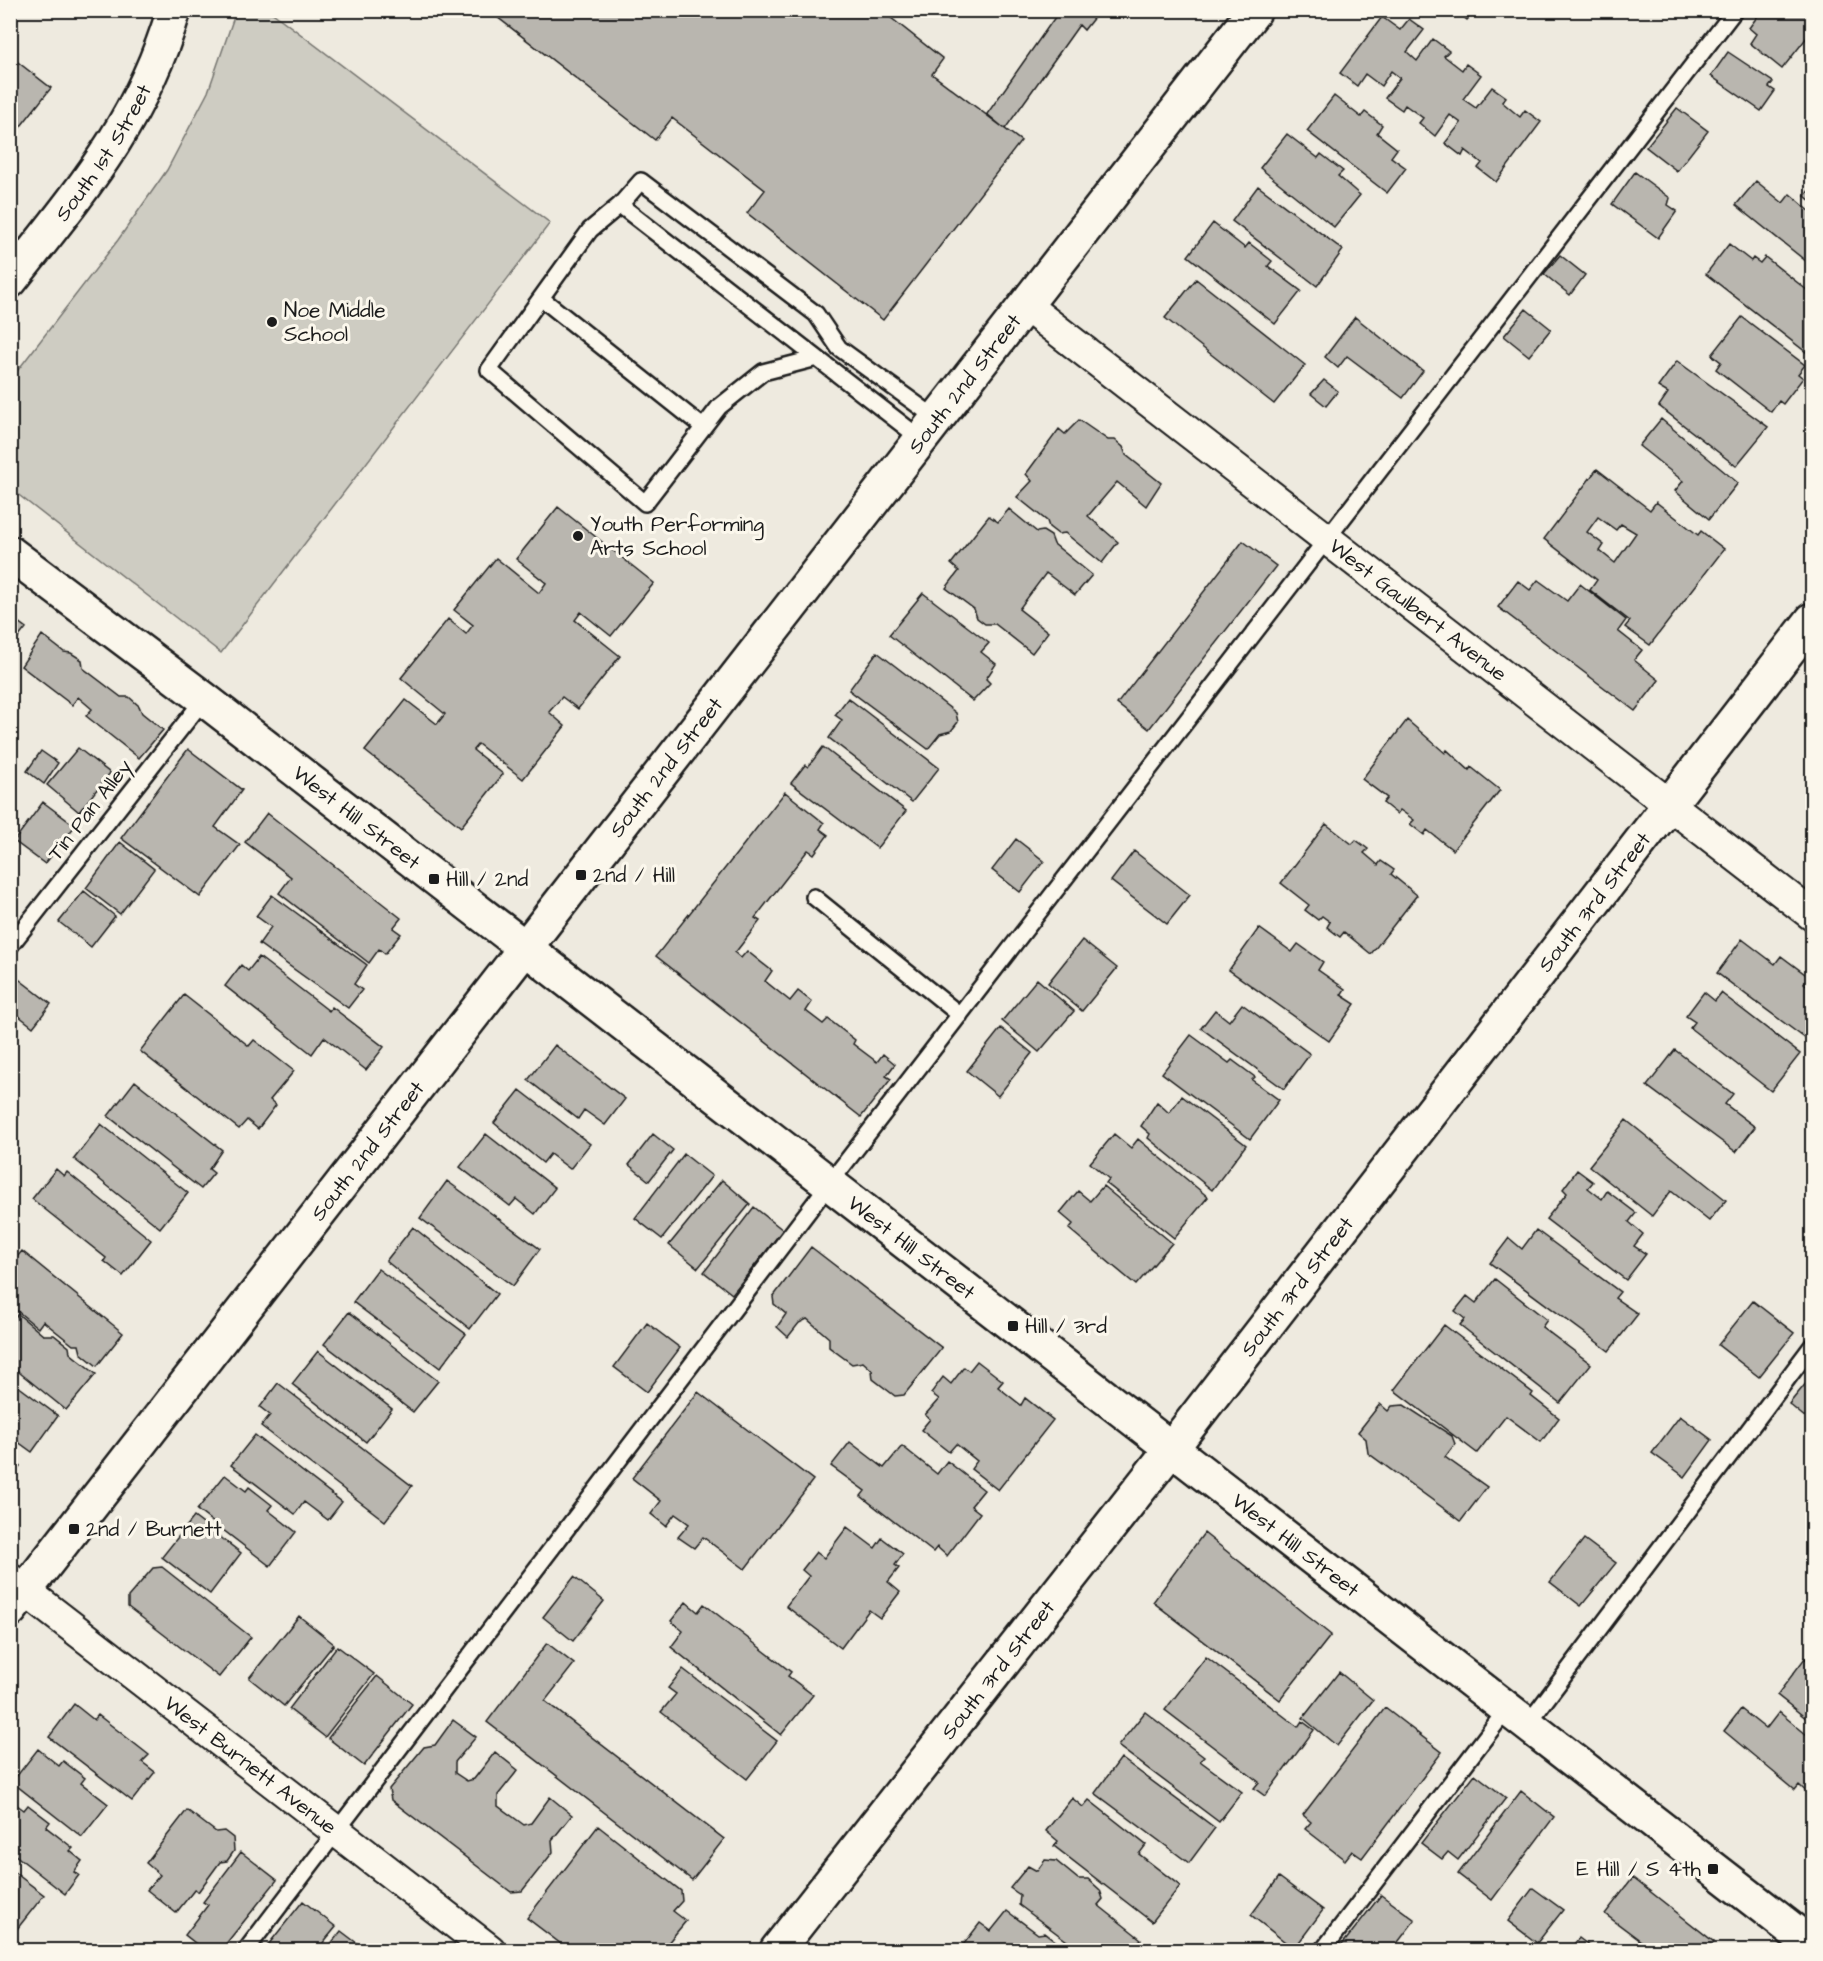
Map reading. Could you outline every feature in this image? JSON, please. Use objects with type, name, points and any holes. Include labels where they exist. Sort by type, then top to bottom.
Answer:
[{"type":"main road","name":"South 1st Street","points":[[10,281],[96,172],[119,138],[144,91],[165,41],[174,10]]},
{"type":"main road","name":"South 2nd Street","points":[[15,1593],[524,949],[1254,10]]},
{"type":"main road","name":"West Hill Street","points":[[10,553],[204,699],[1812,1946]]},
{"type":"main road","name":"South 3rd Street","points":[[777,1950],[1171,1449],[1812,620]]},
{"type":"main road","points":[[1810,1950],[1812,1946]]},
{"type":"street","name":"West Gaulbert Avenue","points":[[1026,306],[1812,915]]},
{"type":"street","name":"West Burnett Avenue","points":[[15,1593],[337,1832],[490,1950]]},
{"type":"lane","points":[[246,1950],[829,1184],[1735,10]]},
{"type":"lane","points":[[817,358],[763,372],[718,406],[645,503],[489,370],[590,230],[620,205],[641,181],[816,314],[839,348],[929,429]]},
{"type":"lane","points":[[620,205],[817,358],[929,429]]},
{"type":"lane","points":[[541,298],[703,427]]},
{"type":"lane","name":"Tin Pan Alley","points":[[10,946],[204,699]]},
{"type":"lane","points":[[814,897],[960,1015]]},
{"type":"lane","points":[[1323,1950],[1517,1717],[1812,1346]]},
{"type":"shaded area","name":"Noe Middle School","points":[[236,11],[270,11],[550,223],[221,653],[11,489],[11,379],[118,240],[167,170],[208,92]]},
{"type":"building","points":[[494,10],[830,10],[833,13],[835,10],[881,10],[943,59],[932,74],[1021,141],[883,320],[747,213],[765,190],[672,118],[655,140],[492,13]]},
{"type":"building","points":[[1060,10],[1099,11],[1084,30],[1079,25],[1005,129],[987,114]]},
{"type":"building","points":[[1455,10],[1475,10],[1467,20]]},
{"type":"building","points":[[1750,10],[1812,10],[1812,31],[1782,69],[1750,43],[1756,34],[1749,28],[1757,17]]},
{"type":"building","points":[[1382,17],[1400,30],[1409,19],[1424,30],[1407,52],[1417,61],[1433,39],[1449,51],[1444,56],[1462,70],[1466,64],[1481,75],[1463,99],[1476,108],[1492,87],[1506,97],[1502,102],[1520,117],[1525,110],[1541,122],[1496,182],[1478,168],[1482,163],[1465,150],[1462,156],[1445,143],[1461,123],[1450,115],[1435,136],[1419,123],[1423,118],[1405,105],[1402,110],[1385,98],[1400,78],[1391,71],[1381,86],[1365,74],[1357,86],[1340,73]]},
{"type":"building","points":[[1728,52],[1773,82],[1769,87],[1775,91],[1761,111],[1711,76]]},
{"type":"building","points":[[10,56],[51,88],[10,140]]},
{"type":"building","points":[[1334,96],[1361,117],[1365,112],[1382,125],[1377,133],[1397,149],[1391,157],[1406,168],[1387,193],[1307,131]]},
{"type":"building","points":[[1677,108],[1708,131],[1677,171],[1646,147]]},
{"type":"building","points":[[1287,134],[1318,158],[1321,154],[1343,171],[1338,176],[1360,195],[1334,227],[1260,168]]},
{"type":"building","points":[[1812,157],[1812,171],[1806,166]]},
{"type":"building","points":[[1635,172],[1670,198],[1668,205],[1677,211],[1658,238],[1612,204]]},
{"type":"building","points":[[1756,181],[1783,203],[1790,194],[1812,213],[1812,266],[1736,205]]},
{"type":"building","points":[[1258,186],[1343,250],[1317,286],[1232,221]]},
{"type":"building","points":[[1812,186],[1812,202],[1805,196]]},
{"type":"building","points":[[1213,223],[1245,248],[1249,243],[1272,261],[1268,266],[1301,291],[1275,324],[1188,256]]},
{"type":"building","points":[[1729,244],[1751,261],[1753,258],[1760,263],[1765,257],[1812,294],[1811,356],[1706,274]]},
{"type":"building","points":[[1560,255],[1585,275],[1570,295],[1544,274]]},
{"type":"building","points":[[1196,279],[1305,365],[1274,404],[1165,318]]},
{"type":"building","points":[[1526,309],[1551,329],[1529,356],[1504,336]]},
{"type":"building","points":[[1355,317],[1423,371],[1403,398],[1347,356],[1338,368],[1325,357]]},
{"type":"building","points":[[1742,317],[1805,365],[1798,374],[1803,378],[1783,404],[1779,401],[1771,412],[1716,369],[1721,362],[1712,355]]},
{"type":"building","points":[[1677,361],[1768,427],[1736,466],[1659,406],[1668,393],[1658,387]]},
{"type":"building","points":[[1324,380],[1338,391],[1326,406],[1311,394]]},
{"type":"building","points":[[1661,419],[1738,483],[1709,519],[1675,491],[1683,481],[1639,446]]},
{"type":"building","points":[[1079,420],[1108,440],[1115,440],[1123,447],[1126,455],[1161,483],[1146,506],[1117,482],[1088,516],[1118,542],[1102,563],[1065,533],[1058,534],[1049,527],[1047,521],[1017,497],[1032,481],[1026,474],[1059,429],[1065,434]]},
{"type":"building","points":[[1597,469],[1650,510],[1656,502],[1698,535],[1701,531],[1724,549],[1650,645],[1625,627],[1630,621],[1590,590],[1597,580],[1544,539]],"holes":[[[1598,517],[1616,530],[1621,524],[1636,533],[1615,563],[1600,551],[1604,545],[1587,532]]]},
{"type":"building","points":[[558,507],[654,583],[611,636],[581,612],[575,620],[620,656],[578,709],[562,697],[549,712],[565,726],[523,779],[478,744],[473,750],[503,774],[461,827],[365,751],[406,700],[437,724],[445,714],[401,678],[448,619],[466,634],[473,625],[454,610],[496,558],[539,593],[546,583],[516,559]]},
{"type":"building","points":[[1009,509],[1037,532],[1043,531],[1051,536],[1054,544],[1092,575],[1075,595],[1046,573],[1019,609],[1048,632],[1032,653],[995,624],[985,624],[977,618],[974,609],[946,588],[959,571],[951,564],[989,516],[998,522]]},
{"type":"building","points":[[1243,541],[1276,566],[1149,729],[1117,704]]},
{"type":"building","points":[[1538,580],[1567,601],[1580,584],[1626,620],[1618,631],[1642,650],[1634,660],[1659,680],[1635,711],[1498,607],[1518,581],[1530,590]]},
{"type":"building","points":[[923,593],[989,643],[981,652],[996,664],[986,679],[990,683],[973,701],[889,635]]},
{"type":"building","points":[[10,616],[26,628],[10,648]]},
{"type":"building","points":[[42,635],[64,652],[71,653],[82,660],[83,668],[121,697],[129,697],[139,706],[142,713],[163,730],[139,758],[86,716],[92,709],[78,697],[72,705],[21,666]]},
{"type":"building","points":[[877,652],[956,713],[958,722],[951,731],[940,734],[928,749],[849,690]]},
{"type":"building","points":[[848,698],[939,768],[912,802],[829,738],[842,720],[835,715]]},
{"type":"building","points":[[1407,720],[1445,753],[1447,750],[1469,770],[1471,767],[1500,790],[1453,850],[1427,830],[1424,835],[1410,824],[1414,820],[1400,810],[1397,814],[1383,803],[1387,798],[1362,779]]},
{"type":"building","points":[[823,747],[906,811],[877,848],[791,783],[805,765],[808,767]]},
{"type":"building","points":[[78,748],[110,773],[79,812],[47,785]]},
{"type":"building","points":[[188,749],[242,790],[215,827],[240,845],[200,897],[121,838]]},
{"type":"building","points":[[41,751],[58,763],[44,784],[27,771]]},
{"type":"building","points":[[785,792],[824,823],[820,829],[828,835],[814,854],[808,850],[755,918],[760,921],[735,953],[741,958],[747,951],[772,971],[765,981],[790,1001],[798,991],[812,1002],[806,1011],[823,1024],[828,1019],[855,1040],[853,1044],[877,1062],[883,1054],[895,1064],[886,1076],[891,1079],[861,1117],[656,956]]},
{"type":"building","points":[[43,802],[75,826],[45,864],[14,841]]},
{"type":"building","points":[[267,813],[401,918],[393,928],[401,934],[385,954],[379,949],[369,963],[279,893],[291,877],[245,842]]},
{"type":"building","points":[[1326,824],[1352,844],[1356,840],[1368,849],[1364,853],[1378,865],[1381,861],[1394,870],[1391,874],[1417,895],[1371,954],[1344,932],[1340,937],[1327,927],[1330,922],[1322,916],[1318,920],[1305,910],[1309,905],[1281,883]]},
{"type":"building","points":[[1016,839],[1044,861],[1020,892],[992,870]]},
{"type":"building","points":[[120,842],[154,869],[120,914],[86,888]]},
{"type":"building","points":[[1134,851],[1190,895],[1167,924],[1111,881]]},
{"type":"building","points":[[84,891],[115,916],[91,947],[59,922]]},
{"type":"building","points":[[272,895],[367,965],[354,984],[362,990],[348,1008],[259,944],[271,927],[256,916]]},
{"type":"building","points":[[1259,928],[1292,952],[1298,944],[1323,962],[1318,970],[1345,989],[1341,995],[1355,1004],[1329,1041],[1229,970]]},
{"type":"building","points":[[1742,939],[1775,964],[1781,956],[1809,977],[1804,983],[1812,990],[1812,1039],[1810,1042],[1717,973]]},
{"type":"building","points":[[1082,940],[1117,968],[1082,1011],[1048,983]]},
{"type":"building","points":[[259,957],[329,1011],[332,1007],[384,1047],[366,1070],[324,1037],[312,1054],[225,986],[241,965],[248,971]]},
{"type":"building","points":[[16,977],[51,1004],[33,1027],[10,1009],[10,985]]},
{"type":"building","points":[[1037,979],[1074,1011],[1039,1052],[1002,1021]]},
{"type":"building","points":[[1704,992],[1715,1001],[1721,993],[1800,1054],[1771,1091],[1690,1028],[1695,1022],[1686,1016]]},
{"type":"building","points":[[184,995],[249,1046],[254,1040],[294,1071],[270,1100],[276,1105],[258,1129],[247,1120],[239,1129],[140,1051]]},
{"type":"building","points":[[1242,1004],[1310,1054],[1284,1089],[1201,1028],[1215,1010],[1229,1021]]},
{"type":"building","points":[[1001,1028],[1032,1053],[998,1096],[967,1071]]},
{"type":"building","points":[[1191,1035],[1229,1063],[1232,1060],[1255,1077],[1252,1080],[1279,1100],[1250,1139],[1162,1073]]},
{"type":"building","points":[[555,1045],[625,1099],[605,1125],[584,1110],[578,1119],[528,1080]]},
{"type":"building","points":[[1675,1050],[1733,1094],[1725,1104],[1755,1127],[1736,1152],[1647,1086]]},
{"type":"building","points":[[135,1081],[222,1150],[209,1169],[214,1173],[201,1189],[108,1116]]},
{"type":"building","points":[[520,1090],[590,1144],[570,1169],[550,1154],[543,1163],[494,1123]]},
{"type":"building","points":[[1182,1096],[1246,1145],[1212,1190],[1148,1138],[1150,1134],[1141,1126],[1157,1102],[1169,1113]]},
{"type":"building","points":[[1626,1120],[1726,1200],[1709,1221],[1671,1191],[1652,1216],[1589,1166]]},
{"type":"building","points":[[101,1124],[188,1193],[160,1228],[74,1159]]},
{"type":"building","points":[[486,1134],[555,1188],[535,1214],[516,1199],[510,1206],[460,1167]]},
{"type":"building","points":[[653,1134],[673,1150],[649,1181],[629,1165]]},
{"type":"building","points":[[1114,1134],[1131,1148],[1138,1139],[1208,1197],[1174,1238],[1106,1183],[1109,1179],[1090,1163]]},
{"type":"building","points":[[684,1154],[712,1176],[662,1239],[635,1218]]},
{"type":"building","points":[[56,1169],[64,1176],[67,1172],[151,1240],[123,1276],[104,1261],[106,1258],[32,1199]]},
{"type":"building","points":[[1577,1170],[1593,1182],[1588,1188],[1602,1199],[1607,1191],[1636,1213],[1629,1222],[1643,1234],[1634,1246],[1646,1254],[1626,1280],[1546,1219],[1567,1193],[1563,1189]]},
{"type":"building","points":[[722,1180],[750,1204],[698,1268],[669,1245]]},
{"type":"building","points":[[447,1181],[540,1249],[513,1286],[420,1218]]},
{"type":"building","points":[[1103,1186],[1172,1243],[1136,1285],[1069,1229],[1073,1224],[1060,1213],[1078,1191],[1090,1201]]},
{"type":"building","points":[[754,1207],[783,1230],[732,1294],[704,1272]]},
{"type":"building","points":[[413,1227],[497,1294],[470,1329],[386,1261]]},
{"type":"building","points":[[1536,1230],[1620,1292],[1615,1298],[1638,1314],[1609,1351],[1490,1263],[1509,1238],[1522,1249]]},
{"type":"building","points":[[811,1247],[942,1348],[904,1395],[895,1396],[873,1379],[872,1370],[863,1362],[852,1364],[829,1347],[829,1338],[807,1319],[799,1323],[788,1337],[777,1327],[786,1314],[774,1304],[773,1297]]},
{"type":"building","points":[[22,1251],[123,1333],[97,1366],[81,1353],[79,1345],[73,1345],[43,1321],[38,1328],[10,1305],[10,1265]]},
{"type":"building","points":[[378,1269],[466,1334],[440,1368],[353,1302]]},
{"type":"building","points":[[1495,1279],[1547,1320],[1542,1327],[1591,1364],[1560,1403],[1460,1325],[1465,1319],[1455,1311],[1467,1296],[1476,1303]]},
{"type":"building","points":[[1753,1301],[1794,1333],[1759,1377],[1718,1345]]},
{"type":"building","points":[[349,1312],[438,1381],[413,1412],[324,1344]]},
{"type":"building","points":[[18,1314],[43,1335],[54,1335],[69,1347],[70,1353],[96,1374],[66,1410],[10,1365],[10,1322]]},
{"type":"building","points":[[647,1323],[680,1348],[647,1392],[614,1367]]},
{"type":"building","points":[[1444,1325],[1533,1393],[1531,1396],[1559,1418],[1541,1442],[1506,1416],[1477,1453],[1394,1390]]},
{"type":"building","points":[[318,1351],[392,1409],[366,1442],[292,1384]]},
{"type":"building","points":[[977,1361],[1003,1381],[998,1387],[1021,1405],[1025,1398],[1053,1420],[998,1490],[971,1469],[977,1461],[956,1444],[949,1452],[921,1430],[930,1419],[925,1415],[939,1399],[931,1393],[943,1377],[951,1384],[964,1367],[969,1371]]},
{"type":"building","points":[[1812,1376],[1812,1423],[1789,1404]]},
{"type":"building","points":[[10,1380],[58,1416],[32,1452],[10,1436]]},
{"type":"building","points":[[278,1383],[412,1486],[385,1521],[261,1426],[270,1415],[260,1407]]},
{"type":"building","points":[[698,1392],[813,1480],[745,1569],[703,1537],[694,1548],[678,1537],[689,1524],[675,1514],[666,1526],[651,1514],[661,1501],[632,1478]]},
{"type":"building","points":[[1380,1404],[1388,1411],[1392,1406],[1404,1405],[1452,1436],[1455,1444],[1445,1457],[1487,1487],[1461,1521],[1368,1453],[1366,1439],[1358,1432]]},
{"type":"building","points":[[1680,1416],[1712,1440],[1685,1477],[1652,1453]]},
{"type":"building","points":[[255,1435],[342,1502],[328,1520],[304,1502],[295,1514],[231,1465]]},
{"type":"building","points":[[850,1442],[884,1468],[902,1446],[937,1474],[947,1461],[984,1490],[971,1506],[980,1513],[947,1556],[937,1547],[933,1552],[861,1496],[865,1491],[831,1466]]},
{"type":"building","points":[[10,1459],[20,1466],[10,1478]]},
{"type":"building","points":[[225,1475],[246,1491],[249,1487],[272,1505],[268,1510],[296,1532],[270,1566],[197,1510]]},
{"type":"building","points":[[194,1517],[241,1553],[210,1594],[162,1557]]},
{"type":"building","points":[[847,1527],[875,1548],[882,1538],[903,1554],[895,1565],[899,1568],[888,1582],[900,1592],[880,1618],[869,1610],[841,1648],[786,1606],[809,1576],[802,1570],[816,1552],[824,1558]]},
{"type":"building","points":[[1204,1533],[1331,1635],[1280,1700],[1153,1602]]},
{"type":"building","points":[[1584,1539],[1616,1563],[1581,1606],[1550,1582]]},
{"type":"building","points":[[162,1567],[251,1637],[219,1677],[128,1607],[128,1597],[153,1568]]},
{"type":"building","points":[[574,1577],[604,1601],[573,1641],[543,1617]]},
{"type":"building","points":[[686,1602],[698,1612],[704,1604],[791,1672],[788,1676],[813,1695],[781,1735],[671,1647],[683,1631],[671,1621]]},
{"type":"building","points":[[299,1616],[334,1644],[284,1706],[249,1678]]},
{"type":"building","points":[[547,1643],[574,1664],[545,1701],[724,1839],[692,1880],[487,1722]]},
{"type":"building","points":[[337,1646],[374,1674],[325,1737],[289,1709]]},
{"type":"building","points":[[1206,1657],[1298,1727],[1302,1721],[1314,1730],[1265,1796],[1254,1788],[1259,1782],[1165,1710]]},
{"type":"building","points":[[1805,1658],[1812,1664],[1812,1723],[1777,1695]]},
{"type":"building","points":[[683,1669],[777,1741],[747,1779],[661,1712],[676,1694],[668,1688]]},
{"type":"building","points":[[1339,1672],[1373,1700],[1337,1746],[1303,1718]]},
{"type":"building","points":[[377,1676],[412,1704],[364,1766],[328,1738]]},
{"type":"building","points":[[74,1704],[94,1720],[98,1715],[149,1755],[142,1762],[155,1772],[132,1801],[49,1737]]},
{"type":"building","points":[[1385,1708],[1442,1752],[1362,1858],[1352,1851],[1345,1860],[1305,1829],[1311,1822],[1303,1815]]},
{"type":"building","points":[[1741,1709],[1766,1729],[1779,1712],[1812,1739],[1812,1797],[1799,1785],[1795,1790],[1724,1731]]},
{"type":"building","points":[[1145,1712],[1204,1757],[1200,1761],[1242,1792],[1219,1822],[1118,1746]]},
{"type":"building","points":[[453,1720],[476,1737],[455,1762],[455,1773],[467,1781],[474,1779],[495,1752],[518,1770],[498,1795],[498,1806],[524,1825],[531,1823],[550,1797],[572,1815],[552,1840],[553,1852],[522,1891],[511,1892],[391,1800],[389,1789],[424,1747],[435,1745]]},
{"type":"building","points":[[38,1749],[59,1766],[63,1761],[85,1778],[81,1783],[108,1804],[82,1837],[12,1782]]},
{"type":"building","points":[[1121,1758],[1215,1828],[1189,1863],[1095,1793]]},
{"type":"building","points":[[1475,1774],[1506,1798],[1458,1860],[1448,1852],[1442,1859],[1421,1843]]},
{"type":"building","points":[[1521,1791],[1554,1817],[1492,1900],[1458,1874]]},
{"type":"building","points":[[1072,1798],[1083,1807],[1089,1800],[1146,1845],[1139,1854],[1180,1886],[1152,1922],[1054,1846],[1058,1841],[1046,1831]]},
{"type":"building","points":[[10,1800],[24,1810],[28,1805],[50,1822],[46,1827],[73,1848],[70,1851],[82,1861],[74,1872],[79,1875],[65,1894],[10,1851]]},
{"type":"building","points":[[187,1810],[216,1832],[224,1831],[233,1838],[234,1851],[227,1861],[220,1862],[198,1892],[195,1889],[176,1913],[147,1890],[160,1875],[146,1863]]},
{"type":"building","points":[[598,1826],[681,1891],[682,1901],[673,1911],[686,1921],[662,1950],[569,1950],[527,1918]]},
{"type":"building","points":[[241,1852],[277,1880],[221,1950],[204,1950],[185,1935],[208,1905],[203,1902]]},
{"type":"building","points":[[1045,1860],[1056,1861],[1078,1879],[1088,1879],[1100,1890],[1103,1899],[1098,1905],[1141,1939],[1132,1950],[1079,1950],[1019,1905],[1020,1895],[1010,1888],[1028,1866],[1037,1871]]},
{"type":"building","points":[[10,1869],[44,1895],[17,1929],[10,1924]]},
{"type":"building","points":[[1279,1877],[1323,1910],[1294,1949],[1251,1915]]},
{"type":"building","points":[[1633,1878],[1714,1942],[1708,1950],[1653,1950],[1605,1914]]},
{"type":"building","points":[[1533,1888],[1563,1910],[1537,1943],[1508,1921]]},
{"type":"building","points":[[1381,1895],[1415,1920],[1392,1950],[1338,1950]]},
{"type":"building","points":[[303,1901],[336,1927],[317,1950],[264,1950]]},
{"type":"building","points":[[1007,1911],[1038,1934],[1045,1933],[1058,1943],[1059,1950],[970,1950],[963,1945],[980,1923],[991,1931]]},
{"type":"building","points":[[341,1931],[366,1950],[326,1950]]},
{"type":"building","points":[[1579,1938],[1595,1950],[1569,1950]]},
{"type":"place","name":"Noe Middle School","points":[[272,322]]},
{"type":"place","name":"Youth Performing Arts School","points":[[578,536]]},
{"type":"place","name":"2nd / Hill","points":[[581,875]]},
{"type":"place","name":"Hill / 2nd","points":[[434,879]]},
{"type":"place","name":"Hill / 3rd","points":[[1013,1326]]},
{"type":"place","name":"2nd / Burnett","points":[[74,1529]]},
{"type":"place","name":"E Hill / S 4th","points":[[1713,1869]]}]
